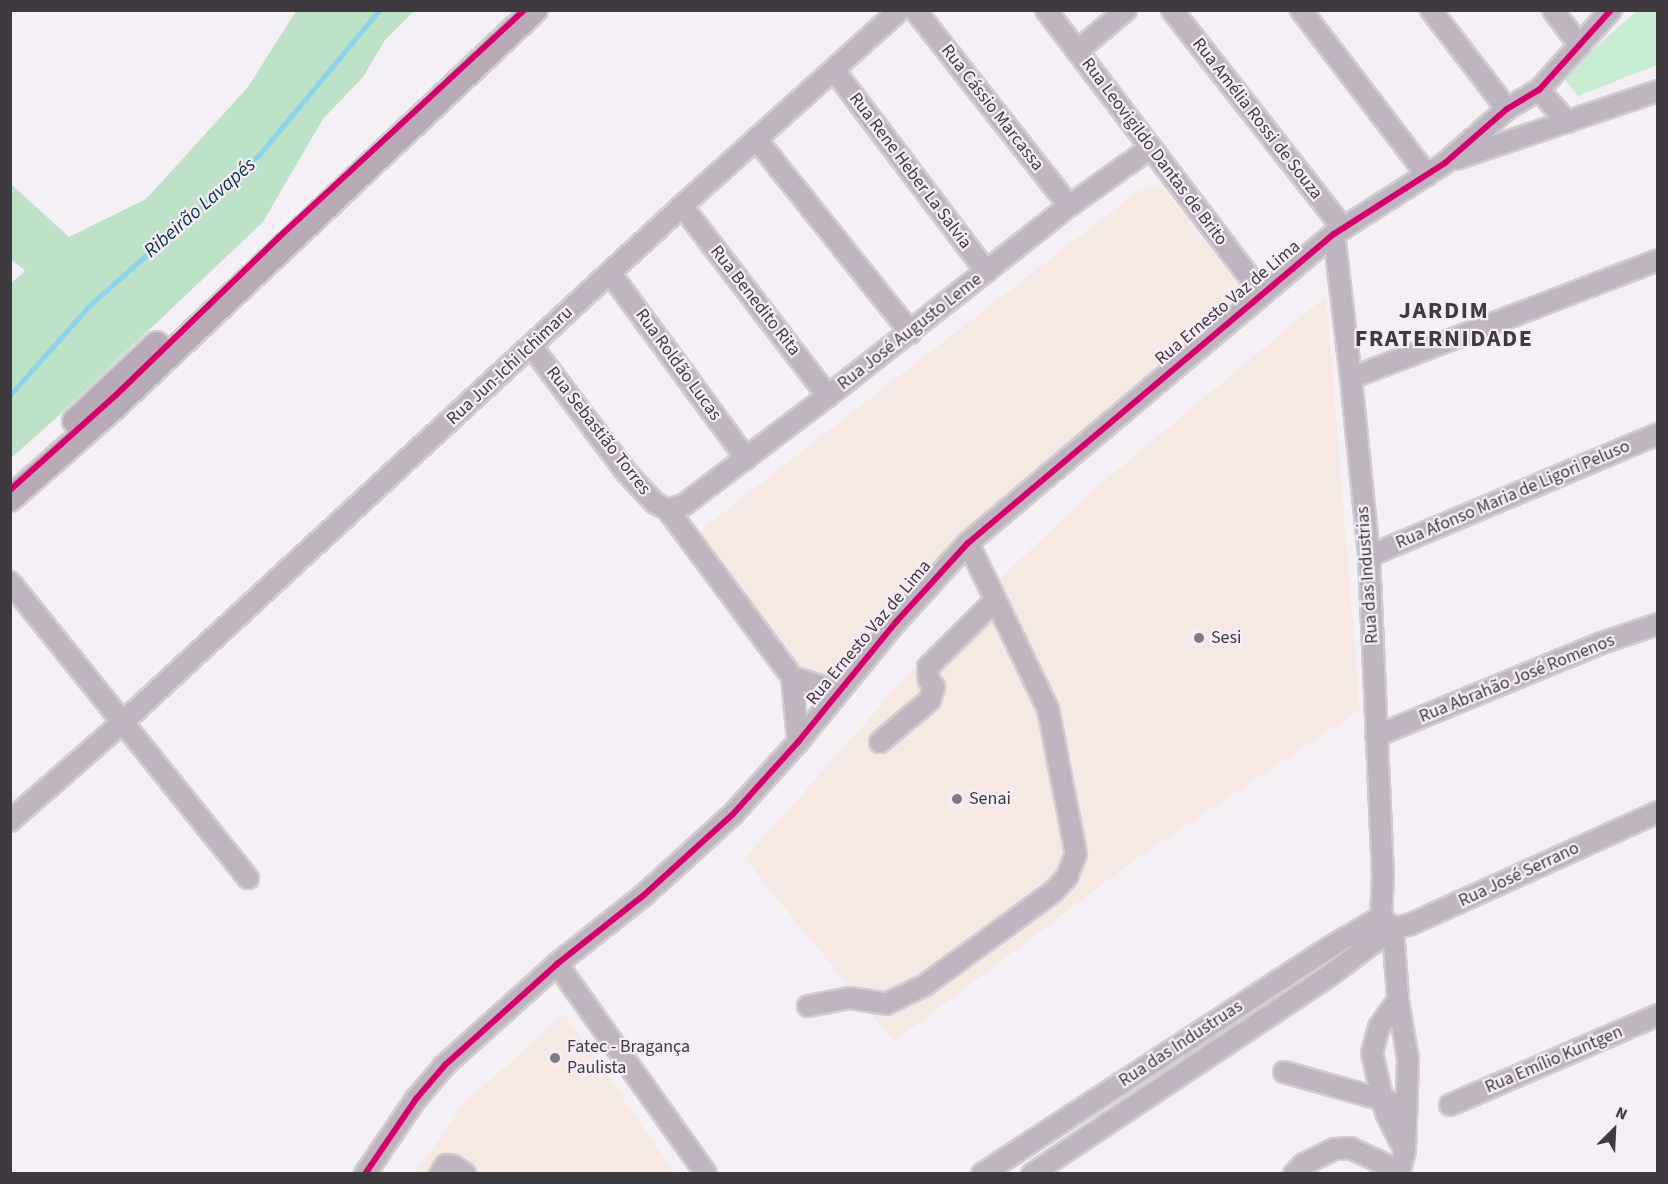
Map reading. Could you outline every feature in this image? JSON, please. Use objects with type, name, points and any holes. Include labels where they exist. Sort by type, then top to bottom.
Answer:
[{"type":"main road","points":[[10,480],[514,10]]},
{"type":"main road","points":[[10,499],[112,409],[535,10]]},
{"type":"street","name":"Rua Jun-Ichi Ichimaru","points":[[10,821],[122,723],[532,347],[682,206],[900,10]]},
{"type":"street","name":"Rua Cássio Marcassa","points":[[915,10],[1070,207]]},
{"type":"street","name":"Rua Leovigildo Dantas de Brito","points":[[1046,10],[1149,149],[1262,294]]},
{"type":"street","points":[[1077,51],[1126,10]]},
{"type":"street","name":"Rua Amélia Rossi de Souza","points":[[1172,10],[1338,231]]},
{"type":"street","points":[[1301,10],[1427,175]]},
{"type":"street","points":[[1431,10],[1508,109]]},
{"type":"street","points":[[1553,10],[1580,46]]},
{"type":"street","points":[[1445,163],[1508,109],[1539,90],[1611,10]]},
{"type":"street","name":"Rua Rene Heber La Salvia","points":[[834,70],[987,272]]},
{"type":"street","points":[[1539,90],[1567,122]]},
{"type":"street","points":[[1445,163],[1658,91]]},
{"type":"street","points":[[756,139],[911,333]]},
{"type":"street","name":"Rua José Augusto Leme","points":[[668,510],[685,504],[911,333],[1070,207],[1149,149]]},
{"type":"street","name":"Rua Ernesto Vaz de Lima","points":[[365,1173],[416,1099],[445,1065],[557,964],[644,896],[733,814],[798,742],[937,574],[968,543],[1338,231],[1445,163]]},
{"type":"street","name":"Rua Benedito Rita","points":[[682,206],[828,396]]},
{"type":"street","name":"Rua das Industrias","points":[[1338,231],[1368,556],[1387,923],[1408,1059],[1406,1151],[1399,1172]]},
{"type":"street","points":[[1351,378],[1658,260]]},
{"type":"street","name":"Rua Roldão Lucas","points":[[610,273],[746,458]]},
{"type":"street","name":"Rua Sebastião Torres","points":[[532,347],[627,473],[655,503],[668,510],[792,677]]},
{"type":"street","name":"Rua Afonso Maria de Ligori Peluso","points":[[1368,556],[1654,436]]},
{"type":"street","points":[[808,1006],[850,998],[879,1004],[894,1002],[925,985],[1053,892],[1067,877],[1076,854],[1048,709],[994,602],[968,543]]},
{"type":"street","points":[[10,582],[248,878]]},
{"type":"street","points":[[880,742],[930,700],[934,687],[929,680],[928,667],[994,602]]},
{"type":"street","name":"Rua Abrahão José Romenos","points":[[1376,736],[1602,643],[1658,624]]},
{"type":"street","points":[[798,742],[792,677],[839,692]]},
{"type":"street","name":"Rua José Serrano","points":[[1387,923],[1409,926],[1658,812]]},
{"type":"street","points":[[1032,1173],[1330,975],[1387,923]]},
{"type":"street","name":"Rua das Industruas","points":[[982,1173],[1330,947],[1387,923]]},
{"type":"street","points":[[557,964],[705,1173]]},
{"type":"street","points":[[1398,1000],[1379,1027],[1372,1053],[1381,1099],[1406,1151]]},
{"type":"street","name":"Rua Emílio Kuntgen","points":[[1450,1104],[1658,1015]]},
{"type":"street","points":[[1284,1072],[1407,1106]]},
{"type":"street","points":[[1293,1173],[1304,1164],[1335,1149],[1350,1148],[1399,1172]]},
{"type":"street","points":[[440,1173],[446,1166],[454,1166],[465,1173]]},
{"type":"shaded area","points":[[1153,187],[1165,191],[1238,284],[1240,297],[1228,311],[1032,479],[981,515],[893,603],[841,665],[821,678],[800,668],[693,536],[1138,191]]},
{"type":"shaded area","points":[[1326,296],[1360,710],[1141,855],[894,1042],[745,859],[903,680],[1012,567],[1095,489]]},
{"type":"shaded area","name":"Fatec - Bragança Paulista","points":[[564,1014],[675,1173],[414,1174],[465,1103]]},
{"type":"green space","points":[[296,11],[414,11],[385,40],[363,77],[323,119],[263,222],[11,458],[11,283],[25,271],[11,259],[11,184],[69,237],[146,199],[248,87]]},
{"type":"green space","points":[[1637,11],[1657,11],[1657,65],[1578,96],[1562,76]]},
{"type":"waterway","name":"Ribeirão Lavapés","points":[[10,395],[90,305],[260,154],[379,10]]},
{"type":"cycle path","points":[[10,490],[116,395],[278,238],[524,10]]},
{"type":"cycle path","points":[[365,1174],[416,1099],[445,1065],[557,964],[644,895],[733,814],[798,742],[896,622],[968,543],[1334,234],[1445,163],[1507,109],[1539,90],[1611,10]]},
{"type":"place","name":"Sesi","points":[[1199,638]]},
{"type":"place","name":"Senai","points":[[957,799]]},
{"type":"place","name":"Fatec - Bragança Paulista","points":[[555,1058]]},
{"type":"district","name":"JARDIM FRATERNIDADE","points":[[1444,325]]}]
